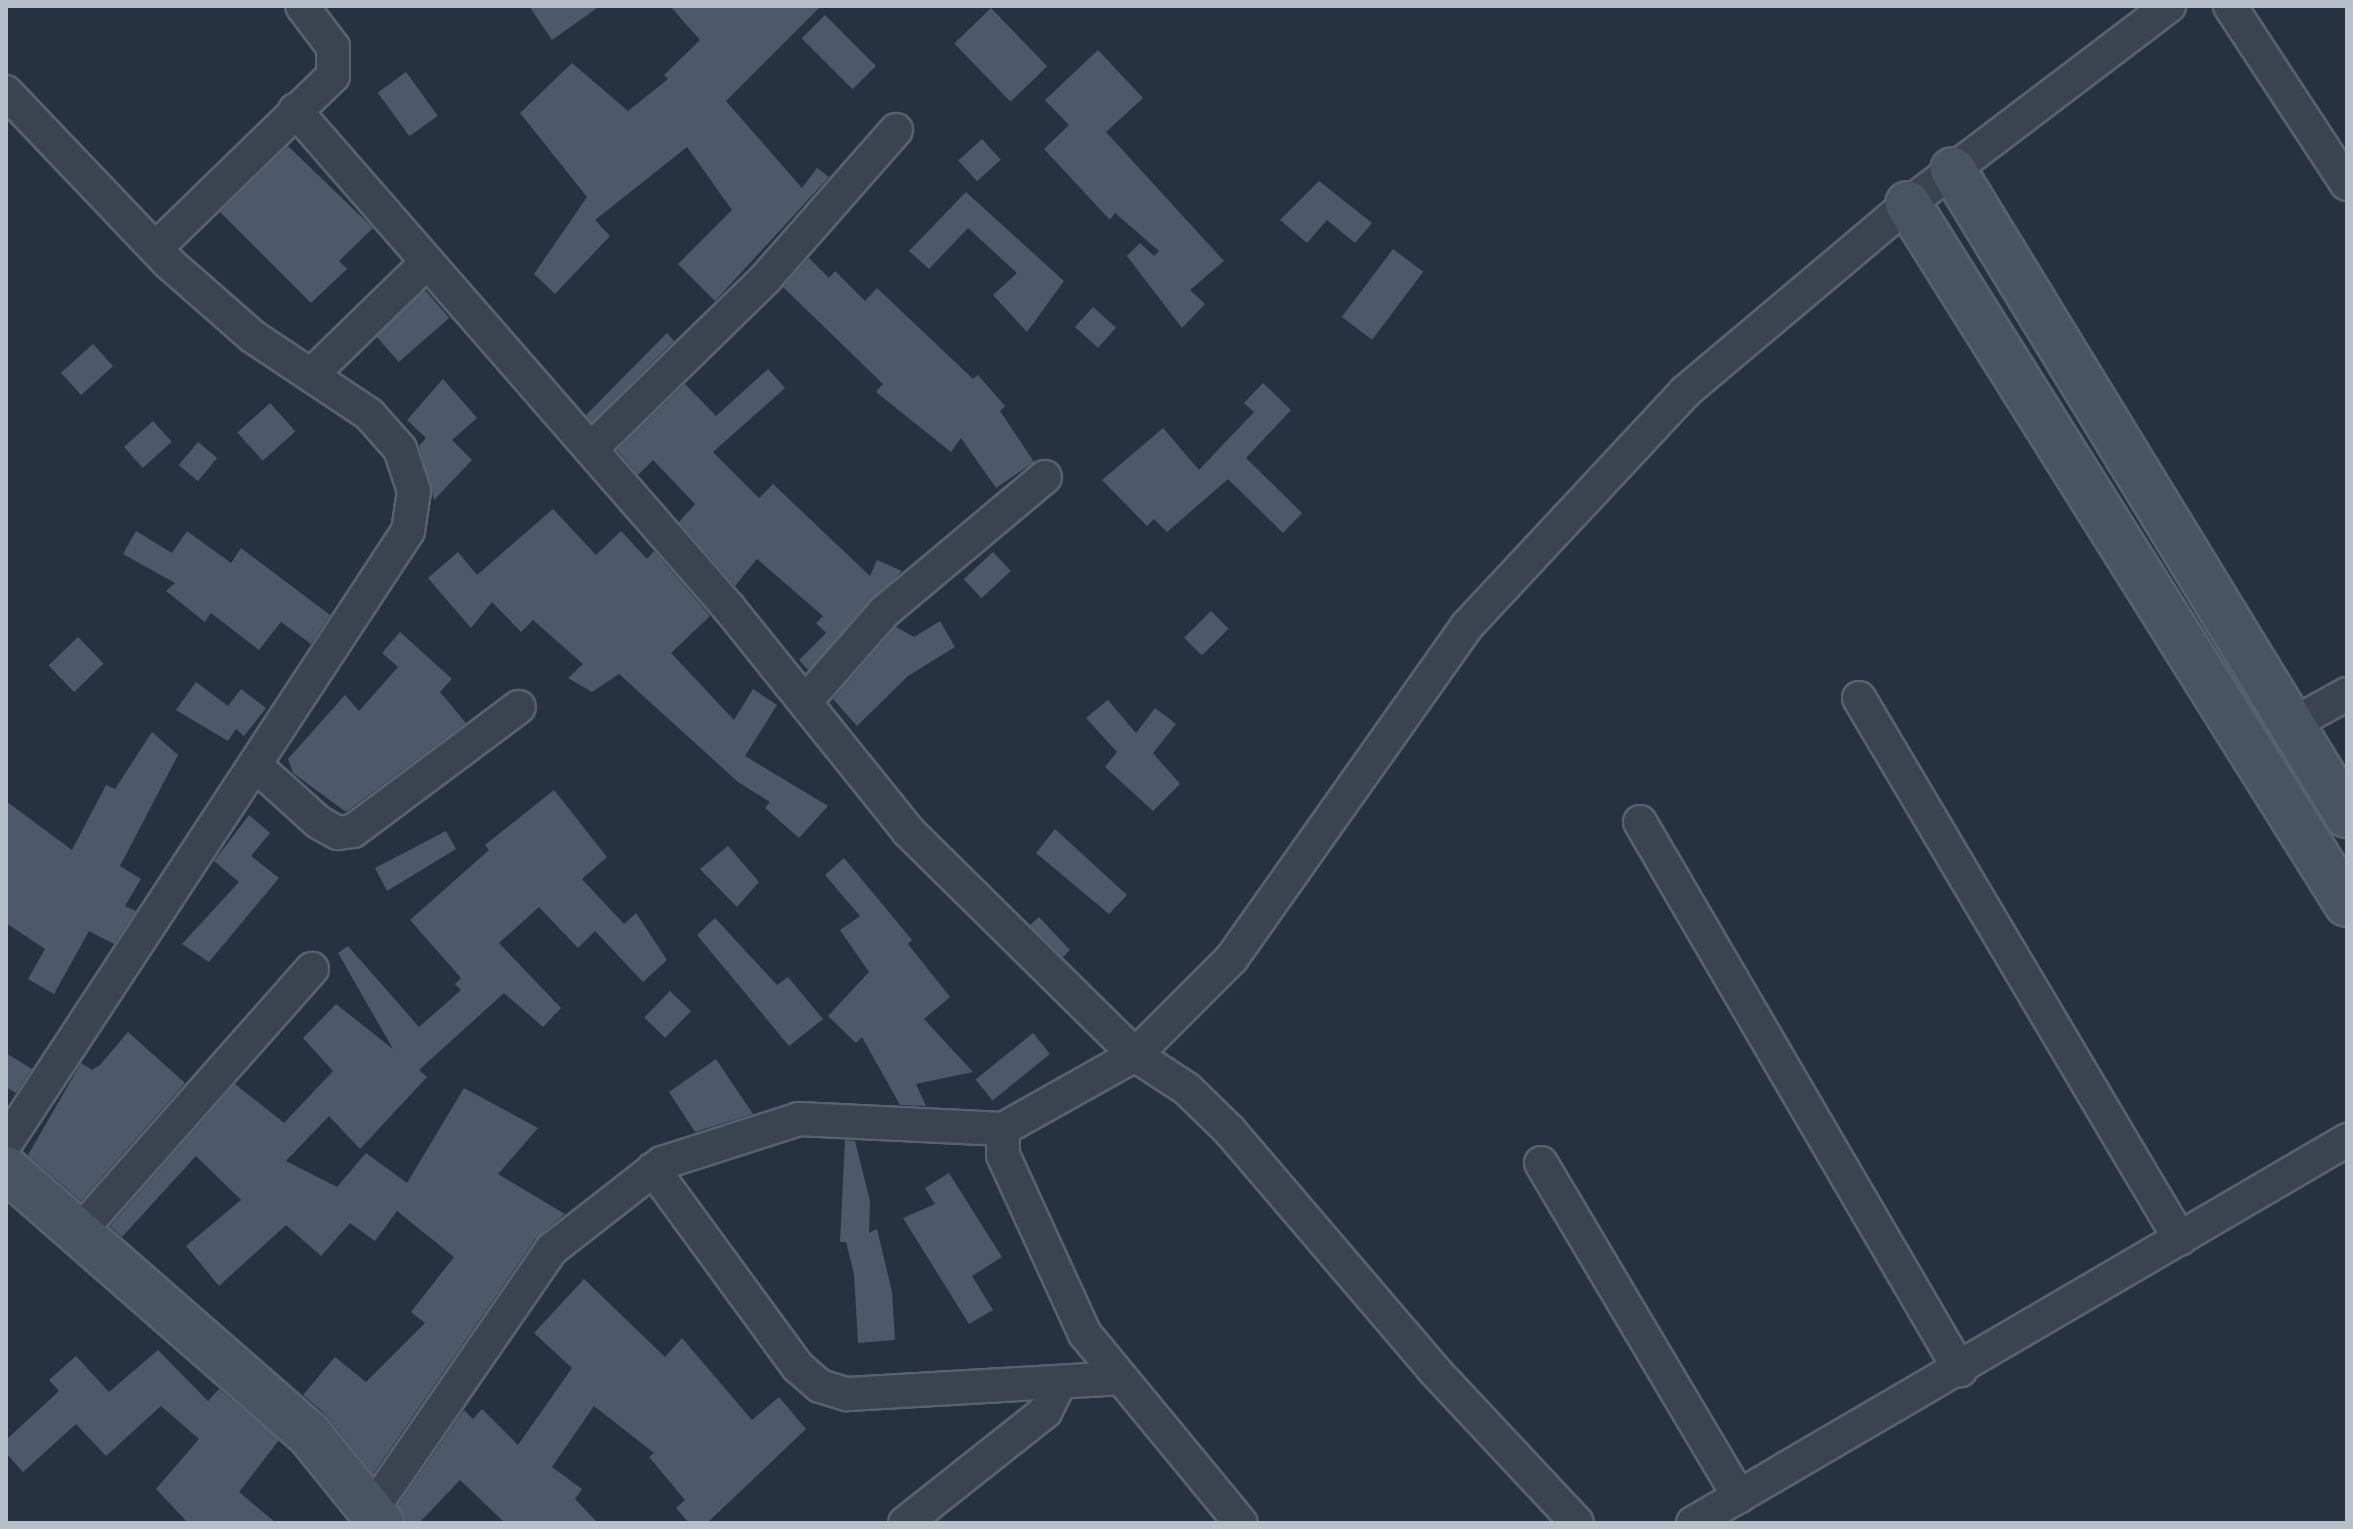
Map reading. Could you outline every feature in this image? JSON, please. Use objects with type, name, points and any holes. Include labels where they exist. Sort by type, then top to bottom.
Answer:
[{"type":"street","points":[[156,248],[333,76],[336,63],[333,47],[302,6]]},
{"type":"street","points":[[6,1169],[308,1433],[376,1517],[552,1249],[653,1169],[799,1119],[1003,1129],[1135,1055],[1232,958],[1467,626],[1685,392],[1908,204],[2169,6]]},
{"type":"street","points":[[2230,6],[2347,184]]},
{"type":"street","points":[[6,92],[156,248],[252,336],[369,414],[400,449],[414,491],[408,531],[6,1143]]},
{"type":"street","points":[[295,110],[591,449],[805,702],[908,831],[1135,1055],[1187,1089],[1272,1175],[1434,1370],[1577,1523]]},
{"type":"street","points":[[591,449],[766,278],[896,130]]},
{"type":"street","points":[[1953,170],[2347,815]]},
{"type":"street","points":[[1908,204],[2347,904]]},
{"type":"street","points":[[311,375],[427,262]]},
{"type":"street","points":[[805,702],[884,612],[1045,477]]},
{"type":"street","points":[[2291,725],[2347,694]]},
{"type":"street","points":[[1859,698],[2180,1239]]},
{"type":"street","points":[[255,765],[318,822],[338,833],[353,831],[519,707]]},
{"type":"street","points":[[1640,822],[1960,1370]]},
{"type":"street","points":[[80,1231],[312,969]]},
{"type":"street","points":[[1003,1129],[1003,1155],[1085,1334],[1241,1523]]},
{"type":"street","points":[[1693,1523],[1960,1370],[2347,1140]]},
{"type":"street","points":[[1541,1163],[1739,1497]]},
{"type":"street","points":[[653,1169],[798,1367],[820,1386],[847,1394],[1121,1378]]},
{"type":"street","points":[[905,1523],[1045,1412],[1060,1382]]},
{"type":"building","points":[[529,6],[600,6],[552,40]]},
{"type":"building","points":[[670,6],[821,6],[726,101],[802,188],[817,168],[829,177],[715,301],[678,264],[732,210],[687,147],[595,220],[610,236],[555,294],[534,274],[587,197],[520,113],[572,63],[628,111],[668,79],[664,75],[700,40]]},
{"type":"building","points":[[991,8],[1047,66],[1011,102],[954,43]]},
{"type":"building","points":[[825,15],[876,66],[853,89],[802,38]]},
{"type":"building","points":[[1098,50],[1143,98],[1106,132],[1224,261],[1190,290],[1205,304],[1182,328],[1127,256],[1140,243],[1154,256],[1159,251],[1115,213],[1110,220],[1044,149],[1069,125],[1045,100]]},
{"type":"building","points":[[406,72],[438,116],[409,136],[378,93]]},
{"type":"building","points":[[982,139],[1001,160],[977,181],[958,160]]},
{"type":"building","points":[[288,146],[373,228],[339,261],[347,269],[311,303],[220,212]]},
{"type":"building","points":[[1319,181],[1372,223],[1355,243],[1327,220],[1307,243],[1280,220]]},
{"type":"building","points":[[966,192],[1064,281],[1027,332],[993,295],[1017,273],[968,228],[929,269],[909,251]]},
{"type":"building","points":[[1393,249],[1423,272],[1372,340],[1342,317]]},
{"type":"building","points":[[809,258],[829,278],[835,271],[865,301],[877,288],[973,379],[978,375],[1005,406],[1000,411],[1034,462],[996,488],[961,438],[951,452],[876,392],[883,384],[783,287]]},
{"type":"building","points":[[425,290],[449,318],[399,362],[374,334]]},
{"type":"building","points":[[1093,307],[1116,328],[1098,348],[1075,327]]},
{"type":"building","points":[[667,333],[674,341],[592,422],[586,415]]},
{"type":"building","points":[[93,344],[113,366],[81,395],[61,373]]},
{"type":"building","points":[[768,369],[785,388],[713,452],[759,498],[773,484],[870,576],[877,560],[902,571],[808,670],[799,660],[826,633],[816,623],[823,616],[757,559],[735,586],[679,522],[695,504],[653,460],[638,475],[617,450],[685,384],[716,416]]},
{"type":"building","points":[[443,379],[477,418],[452,440],[472,460],[434,500],[419,446],[426,438],[407,420]]},
{"type":"building","points":[[1263,383],[1291,410],[1246,458],[1302,513],[1283,533],[1228,479],[1167,532],[1154,519],[1147,526],[1102,480],[1163,428],[1199,470],[1254,412],[1244,403]]},
{"type":"building","points":[[270,403],[295,431],[263,461],[237,432]]},
{"type":"building","points":[[153,421],[172,442],[143,468],[124,447]]},
{"type":"building","points":[[198,442],[217,458],[198,481],[179,465]]},
{"type":"building","points":[[553,509],[596,555],[621,531],[647,559],[654,551],[710,616],[671,653],[734,720],[753,689],[777,705],[745,756],[828,806],[799,838],[765,808],[770,802],[738,782],[619,674],[592,692],[568,678],[583,664],[533,620],[521,632],[492,602],[471,628],[428,578],[458,552],[477,575]]},
{"type":"building","points":[[136,531],[172,553],[187,531],[231,563],[241,548],[330,615],[311,644],[281,622],[259,650],[211,613],[205,622],[166,591],[175,583],[123,554]]},
{"type":"building","points":[[993,552],[1011,571],[981,598],[964,579]]},
{"type":"building","points":[[1211,611],[1229,629],[1202,656],[1184,638]]},
{"type":"building","points":[[940,621],[955,647],[908,676],[857,726],[833,699],[896,627],[914,637]]},
{"type":"building","points":[[400,632],[452,679],[440,692],[466,723],[346,812],[293,773],[288,759],[345,695],[359,711],[398,667],[382,653]]},
{"type":"building","points":[[78,637],[104,664],[74,692],[49,665]]},
{"type":"building","points":[[196,682],[228,706],[241,689],[266,708],[244,736],[236,729],[228,741],[176,710]]},
{"type":"building","points":[[1108,700],[1136,733],[1155,708],[1176,724],[1153,753],[1180,784],[1153,811],[1105,767],[1117,752],[1086,718]]},
{"type":"building","points":[[152,732],[178,755],[120,866],[141,879],[125,906],[136,911],[114,944],[89,931],[54,994],[28,979],[45,949],[6,923],[6,801],[72,850],[106,785],[115,789]]},
{"type":"building","points":[[554,790],[607,857],[582,879],[624,924],[636,913],[667,960],[643,982],[595,931],[578,948],[539,907],[499,943],[561,1008],[543,1027],[504,993],[419,1070],[427,1077],[360,1149],[329,1116],[286,1161],[337,1187],[366,1153],[407,1183],[464,1088],[538,1128],[498,1174],[565,1214],[536,1238],[373,1474],[325,1414],[303,1395],[335,1357],[366,1382],[425,1323],[411,1312],[454,1257],[397,1211],[375,1241],[350,1223],[321,1256],[286,1225],[219,1286],[186,1246],[241,1200],[196,1156],[122,1237],[110,1226],[235,1084],[284,1123],[333,1071],[303,1038],[336,1004],[393,1049],[338,953],[348,946],[419,1027],[461,990],[455,984],[461,978],[410,920],[489,850],[485,845]]},
{"type":"building","points":[[249,815],[270,833],[251,856],[279,878],[209,962],[182,944],[239,882],[214,861]]},
{"type":"building","points":[[1055,829],[1127,895],[1109,914],[1036,853]]},
{"type":"building","points":[[446,831],[456,849],[387,891],[375,868]]},
{"type":"building","points":[[728,846],[759,882],[737,907],[700,869]]},
{"type":"building","points":[[844,858],[912,940],[908,944],[950,997],[924,1019],[973,1072],[916,1084],[926,1106],[900,1105],[862,1037],[856,1043],[828,1016],[869,972],[840,930],[860,916],[825,875]]},
{"type":"building","points":[[1039,917],[1070,950],[1063,957],[1030,925]]},
{"type":"building","points":[[715,918],[777,985],[788,977],[823,1019],[789,1046],[697,935]]},
{"type":"building","points":[[670,991],[691,1011],[665,1038],[644,1018]]},
{"type":"building","points":[[128,1032],[185,1083],[81,1201],[28,1155],[81,1063],[92,1070],[100,1065]]},
{"type":"building","points":[[1033,1033],[1050,1054],[992,1101],[975,1080]]},
{"type":"building","points":[[6,1053],[32,1069],[16,1093],[6,1087]]},
{"type":"building","points":[[716,1059],[753,1114],[695,1132],[669,1092]]},
{"type":"building","points":[[845,1140],[855,1141],[870,1201],[869,1233],[877,1229],[892,1292],[895,1340],[858,1343],[854,1274],[846,1242],[840,1242]]},
{"type":"building","points":[[949,1173],[1002,1257],[972,1276],[993,1310],[969,1324],[903,1218],[935,1204],[925,1188]]},
{"type":"building","points":[[584,1279],[665,1357],[682,1338],[752,1420],[779,1397],[806,1429],[707,1523],[689,1523],[676,1508],[685,1500],[649,1457],[654,1453],[594,1406],[552,1467],[582,1489],[575,1499],[598,1523],[505,1523],[460,1480],[419,1523],[406,1523],[398,1505],[464,1410],[473,1419],[482,1409],[518,1445],[572,1368],[534,1333]]},
{"type":"building","points":[[158,1350],[208,1401],[219,1389],[279,1440],[239,1492],[276,1523],[188,1523],[156,1489],[199,1439],[161,1406],[106,1456],[76,1424],[23,1472],[6,1453],[6,1440],[59,1391],[49,1380],[76,1356],[109,1392]]}]
